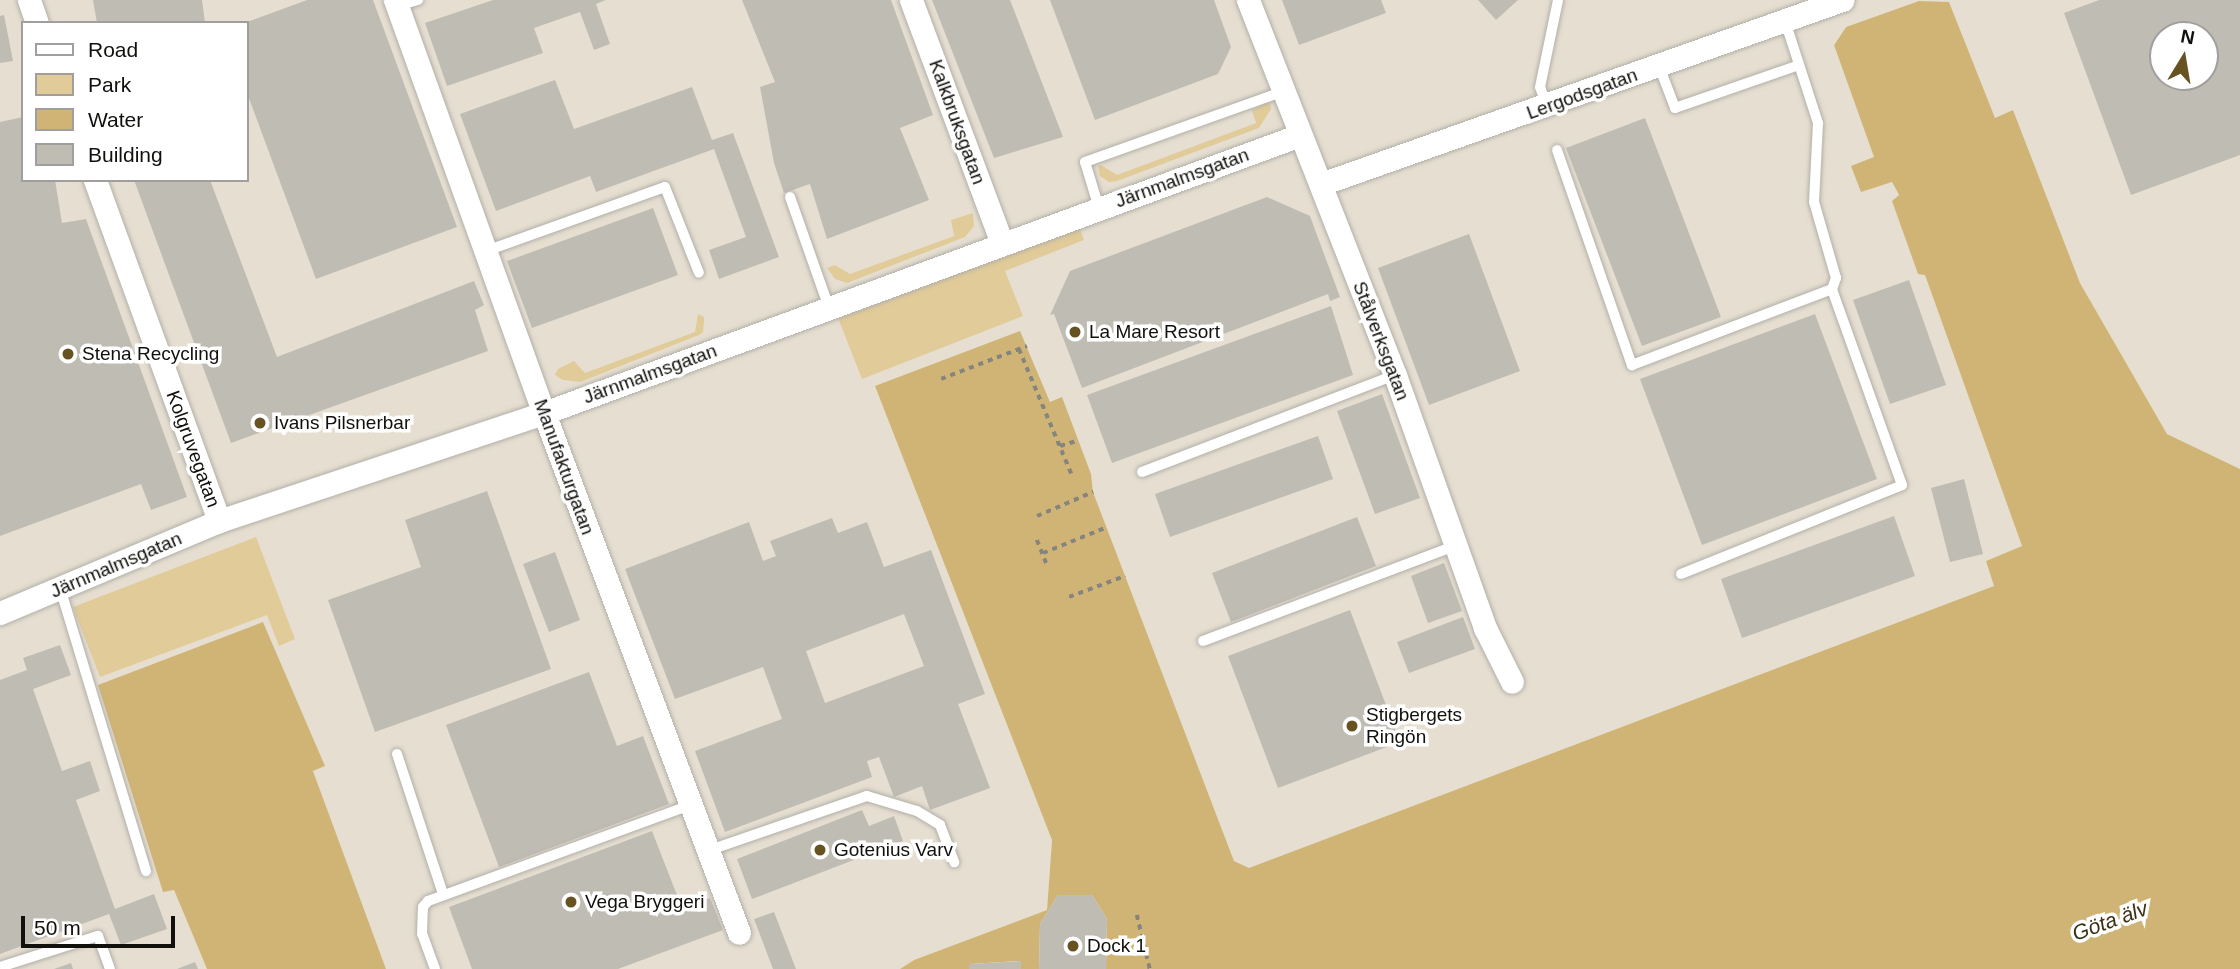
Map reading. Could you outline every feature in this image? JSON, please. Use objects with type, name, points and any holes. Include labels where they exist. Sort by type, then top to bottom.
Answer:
[{"type":"street","points":[[29,0],[36,21]]},
{"type":"street","name":"Kalkbruksgatan","points":[[911,0],[1002,243]]},
{"type":"street","name":"Stålverksgatan","points":[[1248,0],[1395,374],[1485,628],[1512,682]]},
{"type":"street","name":"Lergodsgatan","points":[[1321,184],[1547,107],[1842,0]]},
{"type":"street","name":"Manufakturgatan","points":[[403,2],[486,251],[544,413],[739,933]]},
{"type":"street","name":"Järnmalmsgatan","points":[[0,614],[219,521],[544,413],[1300,135]]},
{"type":"street","name":"Kolgruvegatan","points":[[96,182],[219,521]]},
{"type":"lane","points":[[1547,107],[1540,87],[1558,0]]},
{"type":"lane","points":[[1681,574],[1902,485],[1832,289],[1836,278],[1814,202],[1818,123],[1785,21]]},
{"type":"lane","points":[[1660,66],[1675,108],[1798,65]]},
{"type":"lane","points":[[1099,208],[1085,162],[1282,92]]},
{"type":"lane","points":[[1557,150],[1632,365],[1832,289]]},
{"type":"lane","points":[[486,251],[665,187],[699,273]]},
{"type":"lane","points":[[789,197],[829,308]]},
{"type":"lane","points":[[1142,472],[1395,374]]},
{"type":"lane","points":[[1203,641],[1454,546]]},
{"type":"lane","points":[[60,588],[146,871]]},
{"type":"lane","points":[[397,754],[443,894]]},
{"type":"lane","points":[[707,852],[867,796],[918,811],[940,825],[954,862]]},
{"type":"lane","points":[[435,969],[422,934],[423,907],[428,901],[690,805]]},
{"type":"lane","points":[[0,967],[98,936],[110,969]]},
{"type":"path","points":[[941,379],[1027,346]]},
{"type":"path","points":[[1019,349],[1072,475]]},
{"type":"path","points":[[1060,446],[1076,441]]},
{"type":"path","points":[[1037,516],[1093,492]]},
{"type":"path","points":[[1042,552],[1107,527]]},
{"type":"path","points":[[1037,540],[1048,567]]},
{"type":"path","points":[[1069,597],[1125,576]]},
{"type":"path","points":[[1137,915],[1150,969]]},
{"type":"shaded area","points":[[0,0],[2240,0],[2240,469],[2167,434],[2080,283],[2013,110],[1995,119],[1949,3],[1919,1],[1846,27],[1834,44],[1874,157],[1861,191],[1892,182],[1899,196],[1892,201],[1918,273],[1925,275],[2022,546],[1986,561],[1994,586],[1249,868],[1234,861],[1093,492],[1091,474],[1061,398],[1050,402],[1027,346],[1052,840],[1047,910],[914,960],[900,969],[386,969],[313,771],[325,766],[263,622],[163,891],[174,890],[207,969],[0,969]]},
{"type":"green space","points":[[1270,103],[1271,109],[1259,128],[1117,181],[1109,182],[1100,176],[1098,166],[1101,165],[1117,175],[1256,123],[1252,110]]},
{"type":"green space","points":[[973,213],[974,226],[965,237],[847,283],[835,279],[827,268],[835,265],[850,274],[954,236],[951,220]]},
{"type":"green space","points":[[1078,223],[1084,240],[1005,271],[1023,316],[862,379],[838,318]]},
{"type":"green space","points":[[698,314],[704,317],[703,332],[699,335],[580,382],[563,380],[555,375],[558,369],[574,361],[585,373],[695,332]]},
{"type":"green space","points":[[256,537],[295,639],[279,646],[267,615],[100,677],[73,607]]},
{"type":"water","name":"Göta älv","points":[[1919,1],[1949,2],[1995,118],[2013,110],[2080,283],[2167,434],[2240,469],[2240,969],[1106,969],[1107,919],[1092,895],[1058,895],[1040,924],[1039,969],[1021,969],[1020,961],[970,964],[969,969],[900,969],[914,960],[1047,910],[1052,840],[875,386],[1020,331],[1050,402],[1062,397],[1091,474],[1093,492],[1234,861],[1249,868],[1994,586],[1986,561],[2022,546],[1925,275],[1918,274],[1892,201],[1899,195],[1892,182],[1861,192],[1851,166],[1874,157],[1834,45],[1846,27]]},
{"type":"water","points":[[263,622],[325,766],[313,771],[386,969],[207,969],[174,890],[163,892],[98,685]]},
{"type":"building","points":[[93,0],[202,0],[205,21],[97,21]]},
{"type":"building","points":[[307,0],[373,0],[457,227],[316,279],[248,96],[248,22]]},
{"type":"building","points":[[493,0],[606,0],[596,4],[610,44],[594,50],[580,12],[534,28],[543,53],[447,86],[425,23]]},
{"type":"building","points":[[742,0],[891,0],[933,115],[900,128],[929,200],[827,239],[810,184],[784,193],[774,163],[760,87],[775,82]]},
{"type":"building","points":[[932,0],[1010,0],[1063,137],[994,158]]},
{"type":"building","points":[[1050,0],[1214,0],[1231,47],[1218,74],[1095,120]]},
{"type":"building","points":[[1282,0],[1381,0],[1386,13],[1299,45]]},
{"type":"building","points":[[1478,0],[1518,0],[1496,20]]},
{"type":"building","points":[[2099,0],[2240,0],[2240,155],[2131,195],[2064,13]]},
{"type":"building","points":[[4,15],[13,61],[0,63],[0,16]]},
{"type":"building","points":[[555,80],[574,129],[692,87],[712,140],[733,133],[779,257],[719,279],[709,250],[746,237],[714,149],[596,192],[590,176],[496,211],[460,114]]},
{"type":"building","name":"Stena Recycling","points":[[21,117],[21,182],[55,182],[62,223],[86,219],[187,497],[151,510],[141,484],[0,536],[0,122]]},
{"type":"building","points":[[1645,118],[1721,317],[1642,346],[1566,148]]},
{"type":"building","points":[[135,182],[211,182],[277,357],[474,281],[484,305],[475,310],[488,351],[231,443]]},
{"type":"building","points":[[1267,197],[1310,216],[1340,297],[1330,301],[1328,294],[1082,388],[1054,314],[1050,315],[1070,271]]},
{"type":"building","points":[[653,208],[678,275],[532,328],[507,261]]},
{"type":"building","points":[[1469,234],[1520,371],[1429,405],[1378,268]]},
{"type":"building","points":[[1909,280],[1946,385],[1890,404],[1853,300]]},
{"type":"building","points":[[1331,306],[1353,375],[1112,463],[1087,395]]},
{"type":"building","points":[[1815,314],[1877,479],[1702,545],[1640,379]]},
{"type":"building","points":[[1382,394],[1420,498],[1375,514],[1337,411]]},
{"type":"building","points":[[1318,436],[1333,479],[1170,537],[1155,494]]},
{"type":"building","points":[[1964,479],[1983,554],[1950,562],[1931,488]]},
{"type":"building","points":[[487,491],[551,669],[375,732],[328,600],[421,567],[405,520]]},
{"type":"building","points":[[1894,516],[1915,576],[1742,638],[1721,579]]},
{"type":"building","points":[[1357,517],[1376,566],[1231,622],[1212,573]]},
{"type":"building","points":[[832,518],[838,533],[867,522],[884,567],[931,550],[985,694],[958,704],[990,788],[930,810],[922,786],[894,797],[879,757],[867,761],[872,777],[725,832],[695,751],[782,719],[763,667],[675,699],[625,569],[749,522],[763,561],[776,556],[770,541]],"holes":[[[904,614],[924,666],[825,703],[806,651]]]},
{"type":"building","points":[[555,552],[580,620],[549,632],[523,564]]},
{"type":"building","points":[[1444,563],[1462,611],[1428,623],[1411,576]]},
{"type":"building","points":[[1350,610],[1400,742],[1278,788],[1228,656]]},
{"type":"building","points":[[1463,617],[1475,649],[1409,673],[1397,642]]},
{"type":"building","points":[[60,645],[71,675],[33,689],[62,771],[90,761],[100,791],[76,800],[115,909],[154,894],[167,929],[121,945],[109,914],[0,954],[0,680],[27,670],[23,658]]},
{"type":"building","points":[[589,672],[617,746],[643,736],[669,804],[499,867],[446,725]]},
{"type":"building","name":"Gotenius Varv","points":[[862,810],[869,826],[894,816],[903,841],[752,899],[737,859]]},
{"type":"building","name":"Vega Bryggeri","points":[[652,831],[682,908],[710,898],[723,930],[618,969],[472,969],[449,907]]},
{"type":"building","name":"Dock 1","points":[[1058,895],[1092,895],[1107,919],[1106,969],[1039,969],[1040,924]]},
{"type":"building","points":[[774,912],[796,969],[773,969],[754,919]]},
{"type":"building","points":[[1021,961],[1021,969],[969,969],[969,964]]},
{"type":"building","points":[[195,962],[198,969],[177,969]]},
{"type":"building","points":[[71,963],[73,969],[54,969]]},
{"type":"place","name":"La Mare Resort","points":[[1075,332]]},
{"type":"place","name":"Stena Recycling","points":[[68,354]]},
{"type":"place","name":"Ivans Pilsnerbar","points":[[260,423]]},
{"type":"place","name":"Stigbergets Ringön","points":[[1352,726]]},
{"type":"place","name":"Gotenius Varv","points":[[820,850]]},
{"type":"place","name":"Vega Bryggeri","points":[[571,902]]},
{"type":"place","name":"Dock 1","points":[[1073,946]]}]
